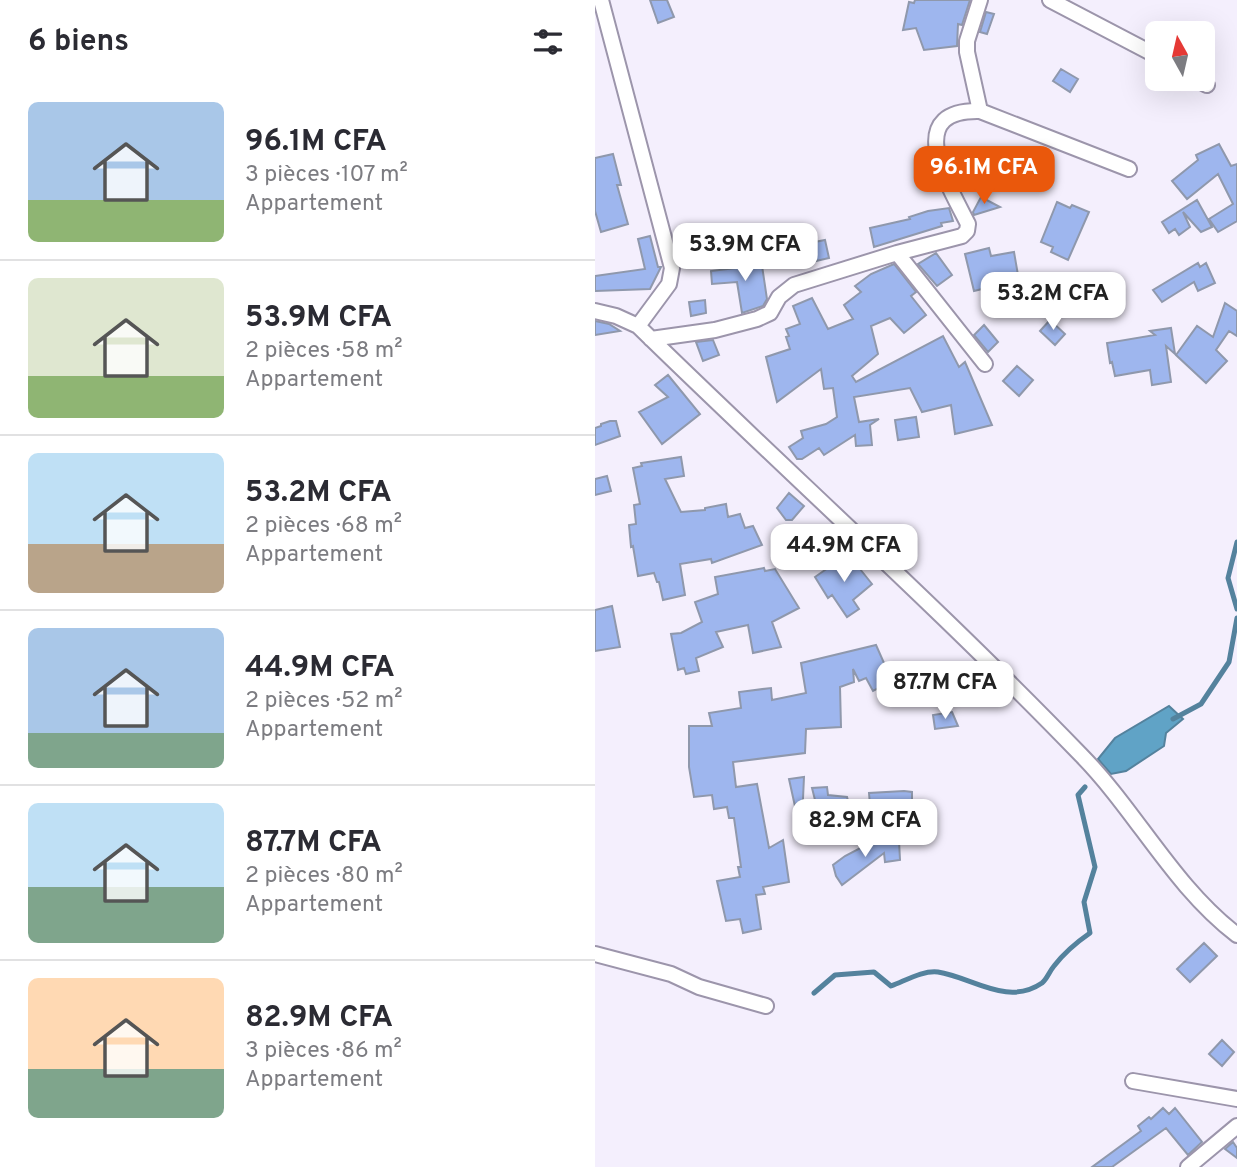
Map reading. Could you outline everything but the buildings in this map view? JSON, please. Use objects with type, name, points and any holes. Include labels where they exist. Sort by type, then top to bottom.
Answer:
[{"type":"street","points":[[601,0],[672,268],[669,284],[638,326]]},
{"type":"street","points":[[979,111],[967,41],[980,0]]},
{"type":"street","points":[[1050,0],[1145,50]]},
{"type":"street","points":[[651,339],[715,330],[757,319],[770,313],[779,297],[794,285],[962,236],[968,225],[938,154],[936,138],[938,127],[946,118],[959,111],[979,111],[1129,169]]},
{"type":"street","points":[[897,253],[985,364]]},
{"type":"street","points":[[595,311],[616,316],[638,326],[913,589],[1083,757],[1196,899],[1237,935]]},
{"type":"street","points":[[595,954],[670,974],[699,987],[766,1006]]},
{"type":"street","points":[[1133,1081],[1237,1099]]},
{"type":"street","points":[[1188,1167],[1237,1126]]},
{"type":"water","points":[[1169,706],[1183,719],[1166,733],[1164,746],[1126,771],[1111,774],[1098,759],[1115,738]]},
{"type":"waterway","points":[[1237,542],[1228,578],[1237,609]]},
{"type":"waterway","points":[[1173,719],[1201,704],[1229,662],[1237,618]]},
{"type":"waterway","points":[[814,993],[835,975],[874,972],[891,986],[932,972],[1003,991],[1029,990],[1042,983],[1062,957],[1090,933],[1084,902],[1095,867],[1078,795],[1085,787]]}]
